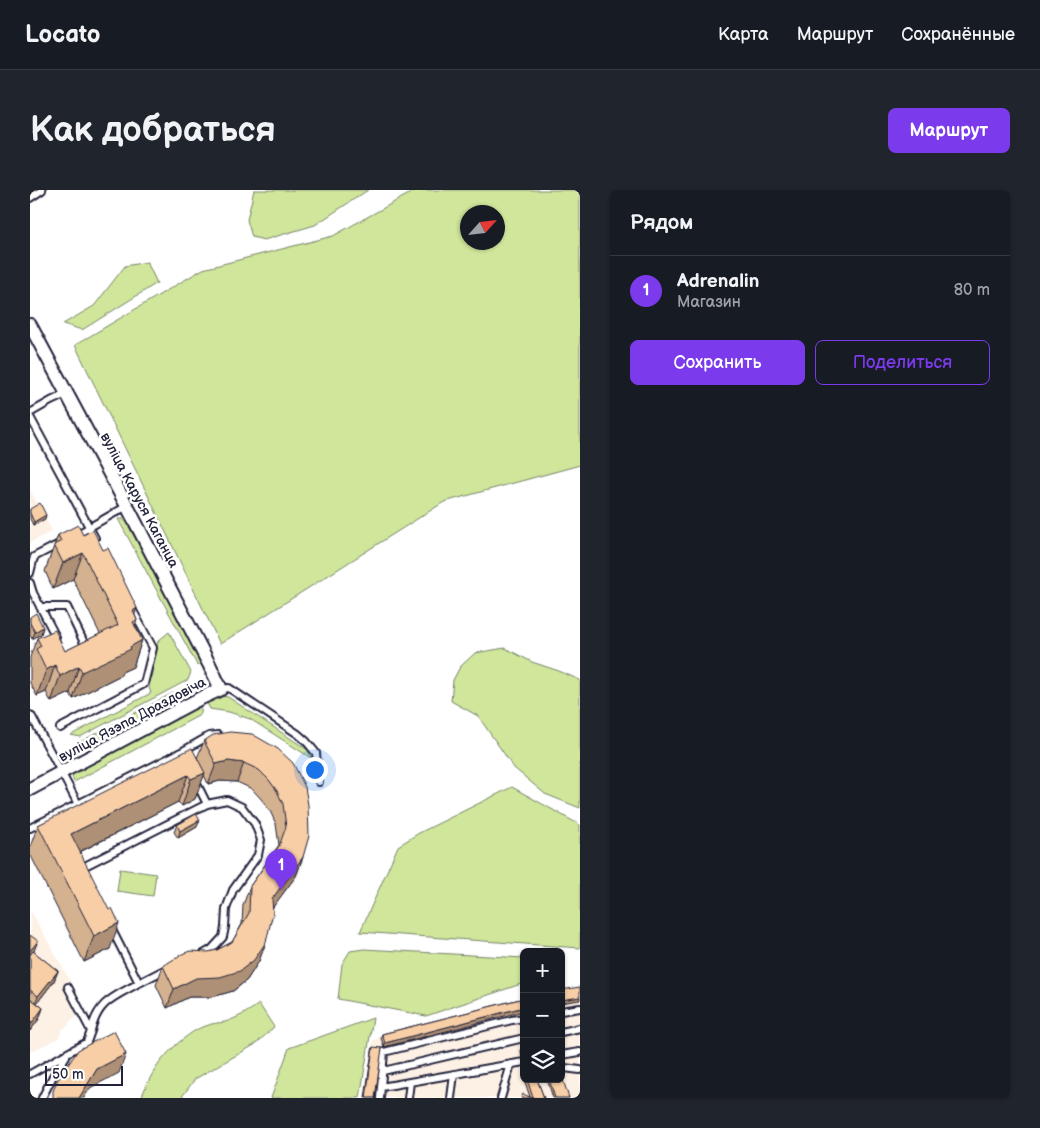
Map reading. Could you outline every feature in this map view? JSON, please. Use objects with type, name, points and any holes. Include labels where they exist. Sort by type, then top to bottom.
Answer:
[{"type":"street","name":"вуліца Каруся Каганца","points":[[30,325],[127,506],[221,689]]},
{"type":"street","name":"вуліца Язэпа Драздовіча","points":[[30,789],[221,689]]},
{"type":"lane","points":[[30,198],[42,190]]},
{"type":"lane","points":[[30,413],[66,394]]},
{"type":"lane","points":[[30,417],[98,545]]},
{"type":"lane","points":[[30,572],[34,557],[127,506]]},
{"type":"lane","points":[[30,583],[40,607],[60,644]]},
{"type":"lane","points":[[60,728],[144,684],[153,648],[130,604]]},
{"type":"lane","points":[[40,607],[66,608],[86,647],[80,651]]},
{"type":"lane","points":[[221,689],[229,688],[306,740],[316,753],[319,782]]},
{"type":"lane","points":[[30,715],[78,804]]},
{"type":"lane","points":[[30,828],[182,754],[209,736],[223,736]]},
{"type":"lane","points":[[194,779],[207,804]]},
{"type":"lane","points":[[85,876],[81,868],[207,804],[228,800],[242,807],[255,824],[261,840],[258,855],[234,890],[226,909],[223,938],[212,950],[192,961]]},
{"type":"lane","points":[[110,927],[139,983]]},
{"type":"lane","points":[[30,1074],[87,1042],[94,1018],[109,1000],[172,965]]},
{"type":"lane","points":[[68,987],[91,1031]]},
{"type":"lane","points":[[565,1010],[580,1008]]},
{"type":"lane","points":[[380,1098],[384,1052],[520,1019]]},
{"type":"lane","points":[[565,1031],[580,1028]]},
{"type":"lane","points":[[383,1071],[520,1039]]},
{"type":"lane","points":[[565,1054],[580,1052]]},
{"type":"lane","points":[[42,1098],[53,1076],[68,1054]]},
{"type":"lane","points":[[381,1087],[520,1063]]},
{"type":"lane","points":[[501,1098],[511,1064]]},
{"type":"lane","points":[[565,1068],[580,1070]]},
{"type":"lane","points":[[451,1098],[454,1074]]},
{"type":"lane","points":[[408,1098],[410,1082]]},
{"type":"shaded area","points":[[30,490],[52,531],[30,543]]},
{"type":"shaded area","points":[[31,911],[87,1011],[71,1020],[58,1038],[30,1052]]},
{"type":"shaded area","points":[[580,989],[580,1098],[364,1098],[373,1040],[520,998],[520,1083],[565,1083],[565,991]]},
{"type":"green space","points":[[254,190],[368,190],[315,225],[264,240],[252,237],[247,220]]},
{"type":"green space","points":[[416,190],[580,190],[580,465],[444,502],[220,644],[75,345],[203,269],[333,236]]},
{"type":"green space","points":[[147,262],[157,283],[82,330],[63,324],[94,306],[125,266]]},
{"type":"green space","points":[[118,519],[123,519],[127,523],[203,662],[197,665]]},
{"type":"green space","points":[[169,632],[191,672],[188,680],[80,737],[71,735],[151,693],[149,688],[158,641]]},
{"type":"green space","points":[[505,648],[532,662],[580,680],[580,808],[545,794],[514,768],[478,716],[451,701],[453,680],[460,667],[475,653]]},
{"type":"green space","points":[[188,685],[191,691],[187,694],[70,756],[63,756],[61,752]]},
{"type":"green space","points":[[221,696],[228,697],[308,750],[311,758],[250,719],[229,712],[210,709],[207,703]]},
{"type":"green space","points":[[199,706],[200,715],[74,782],[72,773]]},
{"type":"green space","points":[[512,787],[580,825],[580,948],[360,932],[398,846],[419,833]]},
{"type":"green space","points":[[120,869],[156,874],[153,896],[117,891]]},
{"type":"green space","points":[[364,949],[520,958],[520,984],[426,1016],[338,999],[342,964],[350,951]]},
{"type":"green space","points":[[259,1004],[274,1027],[256,1044],[195,1079],[181,1098],[141,1098],[157,1066],[183,1039],[200,1028],[225,1022]]},
{"type":"green space","points":[[373,1018],[360,1098],[271,1098],[289,1048]]},
{"type":"building","points":[[40,503],[46,515],[34,522],[30,509]]},
{"type":"building","points":[[78,525],[83,535],[93,530],[103,550],[108,548],[137,608],[133,611],[137,620],[133,622],[142,640],[130,647],[131,649],[82,672],[79,666],[60,676],[55,665],[46,670],[36,649],[41,646],[37,638],[55,630],[65,651],[118,625],[83,553],[63,563],[54,545],[61,541],[58,535]]},
{"type":"building","points":[[36,613],[43,627],[35,632],[30,623],[30,617]]},
{"type":"building","points":[[230,732],[252,734],[278,749],[293,763],[305,787],[308,805],[309,836],[303,857],[272,899],[273,913],[266,942],[254,960],[240,971],[220,977],[196,978],[174,989],[163,966],[190,951],[208,952],[217,950],[232,942],[249,913],[250,886],[279,846],[286,827],[283,804],[277,791],[259,770],[244,763],[228,761],[216,764],[204,741],[213,735]]},
{"type":"building","points":[[192,748],[205,773],[191,779],[188,775],[71,834],[109,910],[112,908],[119,923],[94,936],[38,825]]},
{"type":"building","points":[[196,814],[200,820],[180,831],[177,825]]},
{"type":"building","points":[[30,935],[38,941],[30,951]]},
{"type":"building","points":[[33,951],[58,971],[38,996],[30,990],[30,955]]},
{"type":"building","points":[[580,987],[580,997],[565,999],[565,989]]},
{"type":"building","points":[[30,998],[43,1008],[32,1023],[30,1022]]},
{"type":"building","points":[[520,999],[520,1008],[385,1043],[382,1034]]},
{"type":"building","points":[[114,1031],[126,1054],[97,1069],[79,1098],[53,1098],[53,1091],[57,1081],[78,1050]]},
{"type":"building","points":[[373,1047],[382,1048],[375,1098],[366,1098]]},
{"type":"building","points":[[528,1083],[538,1083],[544,1098],[533,1098]]},
{"type":"building","points":[[550,1083],[564,1083],[569,1098],[555,1098]]},
{"type":"building","points":[[523,1094],[532,1098],[521,1098]]},
{"type":"place","name":"Adrenalin","points":[[281,890]]}]
